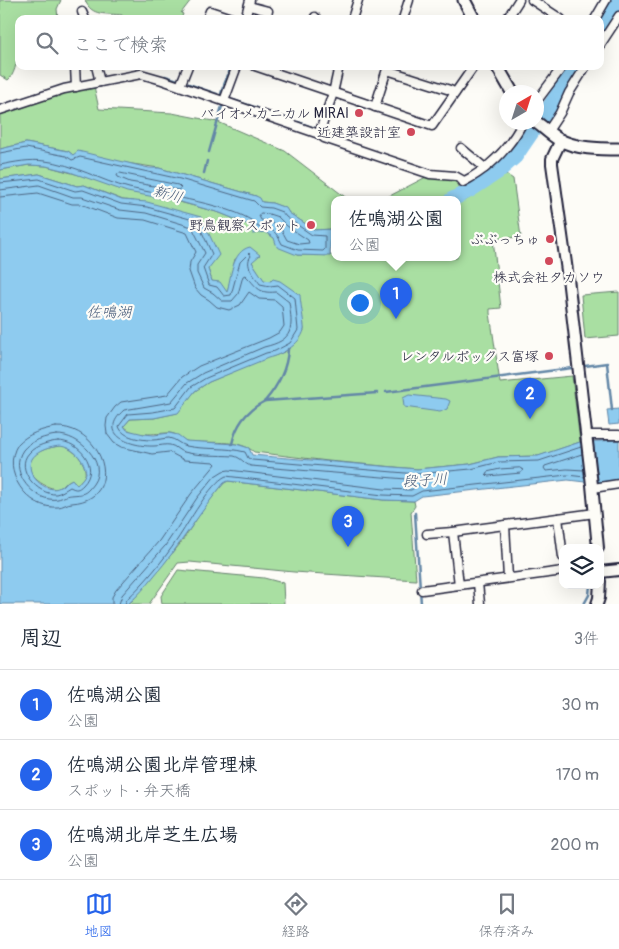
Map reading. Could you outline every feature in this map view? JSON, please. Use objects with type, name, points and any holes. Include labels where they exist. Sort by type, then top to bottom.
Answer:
[{"type":"main road","points":[[464,0],[472,15]]},
{"type":"main road","points":[[499,70],[508,85]]},
{"type":"main road","points":[[544,128],[561,140],[583,147],[619,149]]},
{"type":"street","points":[[353,15],[358,0]]},
{"type":"street","points":[[404,15],[409,0]]},
{"type":"street","points":[[510,15],[520,0]]},
{"type":"street","points":[[532,0],[555,15]]},
{"type":"street","points":[[597,15],[604,1]]},
{"type":"street","points":[[249,3],[268,10]]},
{"type":"street","points":[[208,15],[210,11],[222,15]]},
{"type":"street","points":[[604,39],[619,16]]},
{"type":"street","points":[[75,70],[76,87]]},
{"type":"street","points":[[97,70],[100,82]]},
{"type":"street","points":[[180,86],[186,70]]},
{"type":"street","points":[[224,101],[236,70]]},
{"type":"street","points":[[267,70],[432,126],[469,70]]},
{"type":"street","points":[[319,134],[333,93],[338,70]]},
{"type":"street","points":[[375,107],[386,70]]},
{"type":"street","points":[[393,70],[455,93]]},
{"type":"street","points":[[544,92],[561,70]]},
{"type":"street","points":[[544,126],[557,118],[569,93],[583,70]]},
{"type":"street","points":[[0,110],[76,87],[141,74],[224,101],[319,134],[324,138],[425,172],[455,176],[464,182],[496,160],[510,144],[518,130]]},
{"type":"street","points":[[561,140],[552,159],[552,164],[568,278],[598,544]]},
{"type":"street","points":[[461,148],[485,168]]},
{"type":"street","points":[[586,437],[619,435]]},
{"type":"street","points":[[592,486],[619,484]]},
{"type":"street","points":[[427,534],[595,513]]},
{"type":"street","points":[[558,518],[561,544]]},
{"type":"street","points":[[505,525],[508,578]]},
{"type":"street","points":[[453,532],[458,585]]},
{"type":"street","points":[[604,572],[619,570]]},
{"type":"street","points":[[422,590],[559,572]]},
{"type":"street","points":[[478,583],[480,604]]},
{"type":"street","points":[[598,603],[599,589]]},
{"type":"green space","points":[[0,0],[61,0],[57,9],[58,15],[15,15],[15,69],[8,80],[0,75]]},
{"type":"green space","points":[[85,0],[191,0],[181,13],[183,15],[105,14],[95,12]]},
{"type":"green space","points":[[94,86],[99,109],[172,113],[218,122],[285,151],[344,196],[331,196],[331,229],[315,230],[289,213],[285,208],[272,203],[262,202],[256,196],[159,168],[73,155],[68,151],[26,143],[0,149],[0,112],[64,92]]},
{"type":"green space","points":[[29,165],[46,166],[220,213],[265,231],[297,255],[331,255],[331,261],[461,261],[461,202],[506,174],[513,179],[521,237],[493,239],[501,308],[490,309],[490,313],[500,383],[572,376],[580,442],[539,456],[498,457],[470,464],[417,469],[254,452],[249,448],[235,444],[189,442],[172,433],[145,434],[129,430],[124,426],[130,419],[154,418],[177,413],[195,391],[209,382],[285,351],[297,341],[304,330],[302,316],[271,281],[264,281],[252,262],[235,259],[227,293],[212,281],[208,269],[133,201],[123,200],[84,185],[77,186],[39,174],[0,179],[0,170]]},
{"type":"green space","points":[[426,177],[454,179],[462,191],[450,196],[390,196]]},
{"type":"green space","points":[[619,292],[619,336],[585,339],[581,295]]},
{"type":"green space","points":[[64,446],[80,458],[84,466],[85,476],[77,485],[74,481],[70,480],[57,489],[40,483],[29,469],[32,458],[42,450]]},
{"type":"green space","points":[[228,481],[383,500],[414,501],[415,506],[411,512],[416,580],[294,572],[190,562],[178,563],[149,604],[128,604],[180,544],[206,505],[224,483]]},
{"type":"green space","points":[[178,570],[264,578],[283,583],[284,604],[162,604],[161,596]]},
{"type":"water","points":[[26,143],[68,151],[73,155],[78,151],[149,168],[159,168],[256,196],[262,202],[286,208],[289,213],[315,230],[331,229],[330,256],[297,255],[277,247],[274,238],[265,232],[253,234],[252,226],[220,213],[177,201],[127,192],[70,172],[46,166],[29,165],[0,170],[0,149]]},
{"type":"water","name":"佐鳴湖","points":[[39,174],[77,186],[84,185],[122,200],[147,202],[201,217],[219,255],[208,269],[212,281],[220,282],[227,292],[236,259],[244,249],[250,247],[260,255],[252,262],[264,280],[271,281],[273,279],[280,281],[300,295],[304,330],[294,345],[279,354],[209,382],[195,391],[178,413],[154,418],[130,419],[124,426],[127,430],[154,435],[169,433],[178,435],[186,441],[236,444],[249,448],[252,455],[417,469],[470,464],[498,457],[538,456],[580,442],[619,440],[619,482],[602,484],[568,480],[422,496],[414,501],[383,500],[228,481],[215,494],[142,591],[128,604],[0,604],[0,179]],"holes":[[[59,446],[77,455],[83,463],[86,473],[77,485],[72,479],[58,488],[51,489],[43,486],[32,473],[30,465],[34,457],[43,450]]]},
{"type":"water","points":[[409,395],[450,401],[447,409],[440,412],[404,407],[403,398]]},
{"type":"water","points":[[619,409],[619,424],[609,425],[607,410]]},
{"type":"waterway","name":"新川","points":[[604,24],[619,0]]},
{"type":"waterway","name":"新川","points":[[459,196],[498,172],[515,157],[574,70]]},
{"type":"waterway","points":[[224,85],[228,75]]},
{"type":"waterway","points":[[165,76],[178,80]]},
{"type":"waterway","points":[[186,83],[197,87]]},
{"type":"waterway","points":[[221,94],[223,87]]},
{"type":"waterway","points":[[199,88],[217,94]]},
{"type":"waterway","points":[[233,100],[257,108]]},
{"type":"waterway","points":[[209,152],[222,106]]},
{"type":"waterway","points":[[264,111],[294,121]]},
{"type":"waterway","points":[[298,122],[317,129]]},
{"type":"waterway","points":[[204,173],[207,161]]},
{"type":"waterway","points":[[265,401],[281,377],[288,349]]},
{"type":"waterway","points":[[585,366],[607,363],[612,410]]},
{"type":"waterway","points":[[386,392],[572,368]]},
{"type":"waterway","points":[[232,444],[239,424],[253,409],[265,401],[377,393]]},
{"type":"waterway","points":[[415,513],[421,604]]},
{"type":"waterway","points":[[584,604],[589,595],[590,589]]},
{"type":"place","name":"バイオメカニカル MIRAI","points":[[359,113]]},
{"type":"place","name":"近建築設計室","points":[[411,132]]},
{"type":"place","name":"野鳥観察スポット","points":[[311,225]]},
{"type":"place","name":"ぶぶっちゅ","points":[[550,239]]},
{"type":"place","name":"株式会社タカソウ","points":[[549,261]]},
{"type":"place","name":"佐鳴湖公園","points":[[396,319]]},
{"type":"place","name":"レンタルボックス富塚","points":[[549,356]]},
{"type":"place","name":"佐鳴湖公園北岸管理棟","points":[[530,419]]},
{"type":"place","name":"佐鳴湖北岸芝生広場","points":[[348,547]]},
{"type":"water label","name":"段子川","points":[[425,480]]}]
